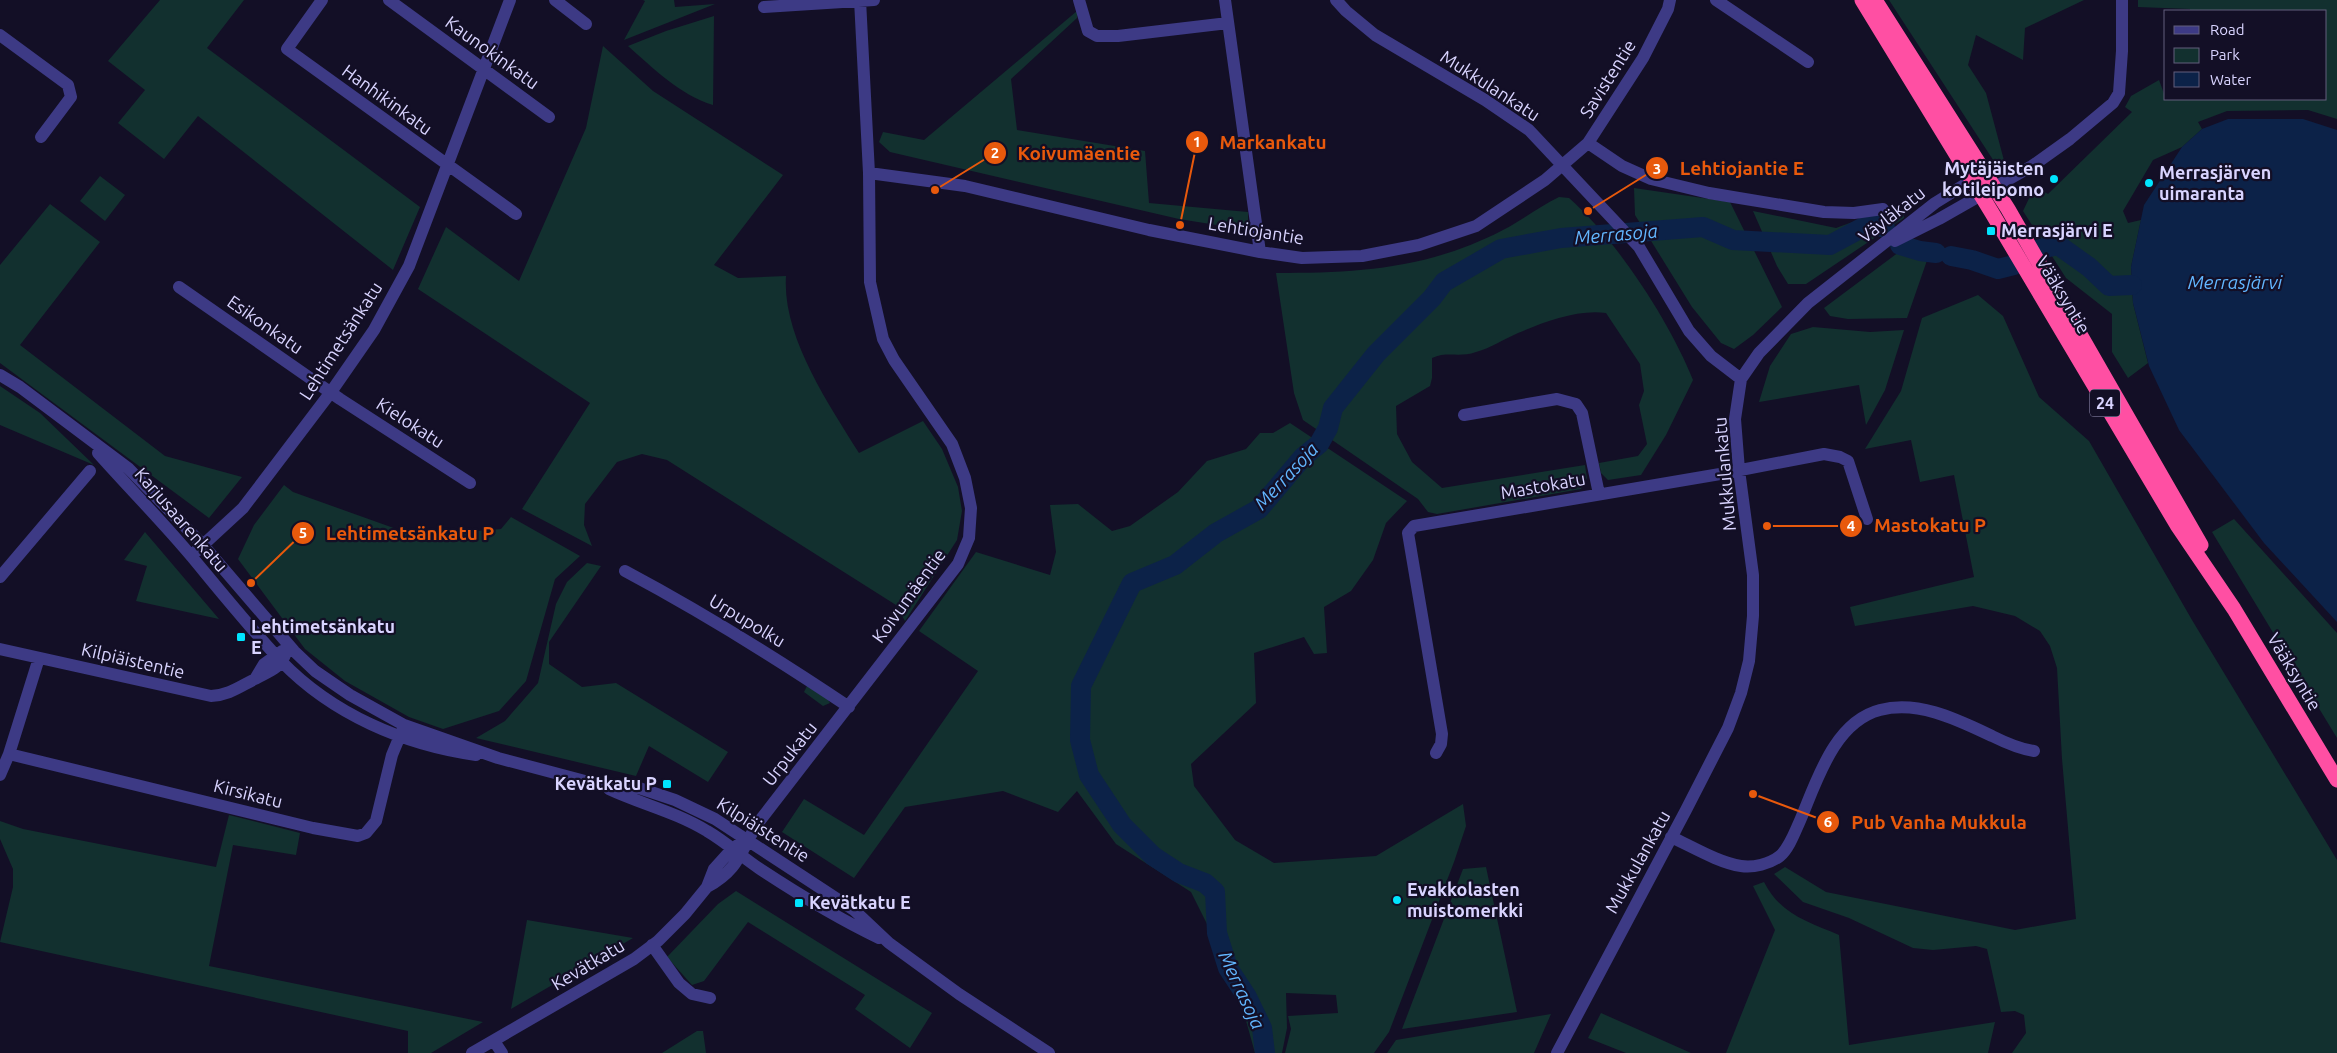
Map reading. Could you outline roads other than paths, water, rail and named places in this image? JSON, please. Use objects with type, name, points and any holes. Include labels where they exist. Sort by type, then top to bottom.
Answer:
[{"type":"highway","name":"Vääksyntie","points":[[1862,0],[1972,180],[2177,525],[2234,609],[2337,780]]},
{"type":"highway","name":"Vääksyntie","points":[[1875,0],[1994,186],[2187,520],[2234,609]]},
{"type":"street","name":"Hanhikinkatu","points":[[322,0],[287,49],[516,214]]},
{"type":"street","name":"Kaunokinkatu","points":[[389,0],[549,117]]},
{"type":"street","name":"Lehtimetsänkatu","points":[[191,556],[243,508],[331,392],[374,330],[409,266],[510,0]]},
{"type":"street","points":[[555,0],[586,24]]},
{"type":"street","name":"Koivumäentie","points":[[860,0],[869,173],[870,282],[883,340],[894,360],[952,444],[966,478],[971,508],[968,538],[958,564],[860,692]]},
{"type":"street","points":[[764,7],[874,0]]},
{"type":"street","points":[[1079,0],[1088,31],[1097,36],[1118,36],[1228,23]]},
{"type":"street","points":[[1225,0],[1260,252]]},
{"type":"street","name":"Mukkulankatu","points":[[1336,0],[1346,11],[1375,35],[1485,100],[1529,130],[1639,247],[1690,331],[1711,356],[1741,379],[1735,420],[1739,470],[1753,575],[1753,616],[1749,661],[1741,694],[1728,728],[1557,1053]]},
{"type":"street","name":"Savistentie","points":[[1562,166],[1588,144],[1643,58],[1668,10],[1670,0]]},
{"type":"street","points":[[1716,0],[1808,62]]},
{"type":"street","name":"Väyläkatu","points":[[1859,264],[2044,157],[2113,103],[2119,93],[2122,51],[2121,1]]},
{"type":"street","points":[[0,35],[68,85],[71,97],[41,137]]},
{"type":"street","points":[[1588,144],[1622,166],[1651,179],[1709,193],[1824,212],[1854,213],[1883,209]]},
{"type":"street","name":"Lehtiojantie","points":[[869,173],[965,186],[1148,230],[1260,252],[1302,258],[1362,256],[1419,245],[1476,226],[1562,166]]},
{"type":"street","points":[[1972,180],[1985,179],[1994,186]]},
{"type":"street","name":"Väyläkatu","points":[[1741,379],[1759,353],[1808,303],[1935,203],[1972,180]]},
{"type":"street","name":"Esikonkatu","points":[[179,286],[331,392]]},
{"type":"street","name":"Karjusaarenkatu","points":[[0,375],[20,387],[128,468],[203,545],[283,638],[284,655]]},
{"type":"street","name":"Kielokatu","points":[[331,392],[470,483]]},
{"type":"street","points":[[1464,415],[1557,399],[1576,404],[1582,414],[1599,494]]},
{"type":"street","name":"Karjusaarenkatu","points":[[80,432],[191,556],[284,655]]},
{"type":"street","name":"Mastokatu","points":[[1436,753],[1442,744],[1442,734],[1408,533],[1410,528],[1824,454],[1840,456],[1848,461],[1867,518]]},
{"type":"street","points":[[0,577],[90,471]]},
{"type":"street","name":"Urpupolku","points":[[625,571],[666,592],[781,662],[849,707]]},
{"type":"street","name":"Kilpiäistentie","points":[[0,649],[211,696],[223,696],[271,672],[284,655],[341,708],[402,731],[446,751],[498,758],[600,785],[630,799],[673,813],[708,831],[737,853],[845,922],[889,943]]},
{"type":"street","points":[[0,775],[9,754],[39,658]]},
{"type":"street","name":"Urpukatu","points":[[748,838],[860,692]]},
{"type":"street","points":[[1671,837],[1727,862],[1741,866],[1764,864],[1780,856],[1791,842],[1830,755],[1842,735],[1861,720],[1878,711],[1895,707],[1915,708],[1950,716],[2021,750],[2034,751]]},
{"type":"street","name":"Kirsikatu","points":[[9,754],[312,828],[358,836],[366,833],[376,821],[392,754],[402,731]]},
{"type":"street","name":"Kilpiäistentie","points":[[600,785],[639,788],[674,800],[715,819],[748,838],[854,910],[889,943],[959,994],[1049,1053]]},
{"type":"street","name":"Kevätkatu","points":[[472,1053],[634,959],[652,946],[685,914],[707,886],[714,869],[737,853],[748,838]]},
{"type":"street","points":[[652,946],[679,983],[692,994],[710,998]]},
{"type":"street","points":[[494,1041],[502,1053]]},
{"type":"water","name":"Merrasjärvi","points":[[2228,119],[2303,119],[2337,130],[2337,622],[2264,543],[2179,430],[2149,366],[2133,303],[2131,267],[2144,205],[2182,147],[2202,129]]},
{"type":"waterway","name":"Merrasoja","points":[[1265,1053],[1262,1028],[1247,997],[1228,968],[1217,933],[1215,892],[1205,883],[1179,873],[1153,856],[1122,825],[1089,775],[1080,740],[1081,686],[1132,583],[1175,565],[1216,533],[1259,509],[1303,457],[1319,444],[1328,428],[1333,408],[1376,354],[1432,298],[1444,282],[1501,249],[1561,238],[1703,227],[1733,240],[1830,245],[1871,223],[1885,228]]},
{"type":"waterway","name":"Merrasoja","points":[[1900,245],[1920,251],[1936,253]]},
{"type":"waterway","name":"Merrasoja","points":[[2040,249],[2058,245],[2089,267],[2109,286],[2132,285]]},
{"type":"waterway","name":"Merrasoja","points":[[1951,256],[1972,260],[1998,269],[2014,265]]},
{"type":"place","name":"Mytäjäisten kotileipomo","points":[[2054,179]]},
{"type":"place","name":"Merrasjärven uimaranta","points":[[2149,183]]},
{"type":"place","name":"Koivumäentie","points":[[935,190]]},
{"type":"place","name":"Lehtiojantie E","points":[[1588,211]]},
{"type":"place","name":"Markankatu","points":[[1180,225]]},
{"type":"place","name":"Merrasjärvi E","points":[[1991,231]]},
{"type":"place","name":"Mastokatu P","points":[[1767,526]]},
{"type":"place","name":"Lehtimetsänkatu P","points":[[251,583]]},
{"type":"place","name":"Lehtimetsänkatu E","points":[[241,637]]},
{"type":"place","name":"Kevätkatu P","points":[[667,784]]},
{"type":"place","name":"Pub Vanha Mukkula","points":[[1753,794]]},
{"type":"place","name":"Evakkolasten muistomerkki","points":[[1397,900]]},
{"type":"place","name":"Kevätkatu E","points":[[799,903]]}]
